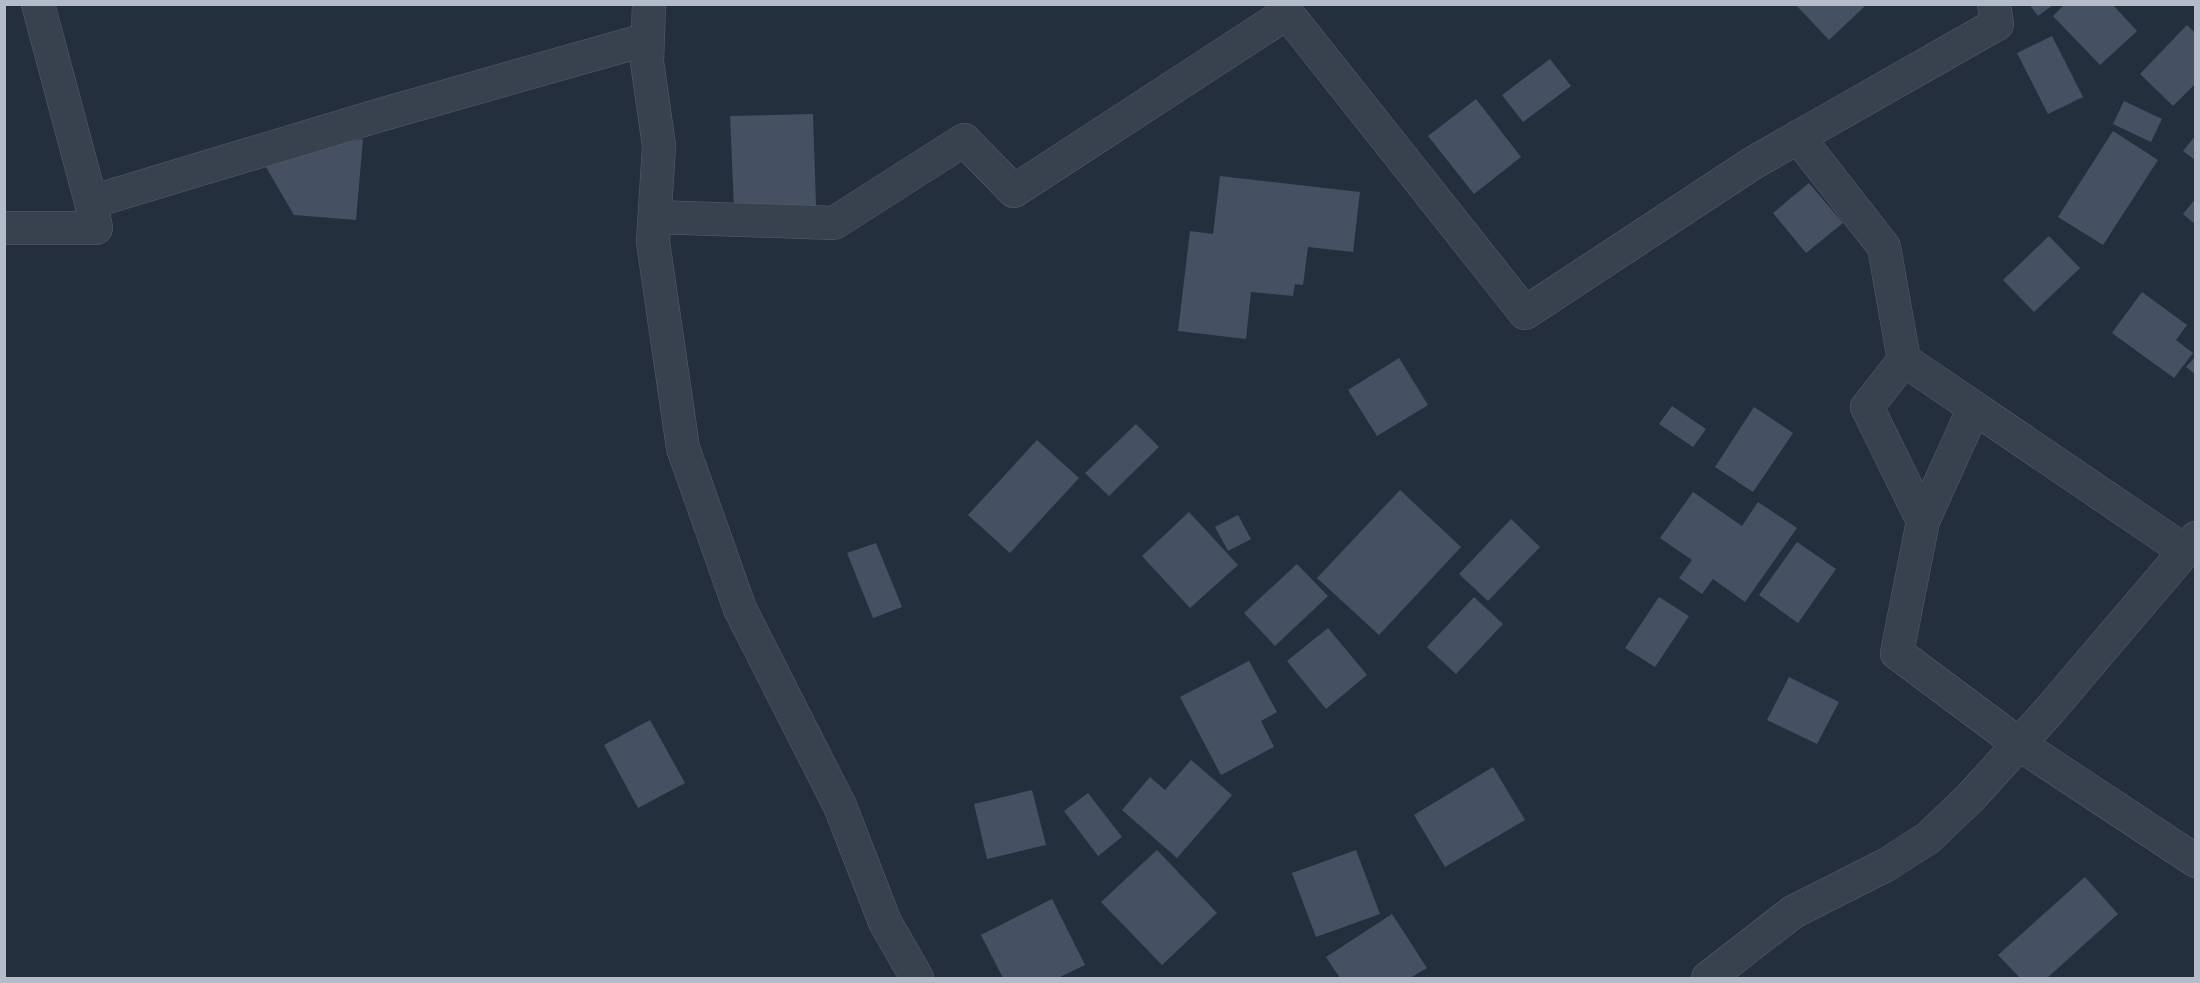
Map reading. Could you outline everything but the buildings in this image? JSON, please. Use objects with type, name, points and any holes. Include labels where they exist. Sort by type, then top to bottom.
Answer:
[{"type":"street","points":[[4,228],[96,228],[38,4]]},
{"type":"street","points":[[648,4],[647,62],[659,146],[653,242],[683,448],[740,609],[840,806],[885,922],[917,978]]},
{"type":"street","points":[[655,217],[834,223],[964,141],[1014,191],[1287,13],[1525,313],[1753,163],[1997,24],[1994,4]]},
{"type":"street","points":[[91,202],[380,115],[648,39]]},
{"type":"street","points":[[1708,978],[1793,912],[1886,865],[1928,838],[1970,798],[2019,744],[2139,607],[2190,544],[1974,408],[1904,360],[1884,247],[1798,137]]},
{"type":"street","points":[[1904,360],[1867,407],[1923,521]]},
{"type":"street","points":[[1974,408],[1923,521],[1898,653],[2019,744],[2196,861]]}]
